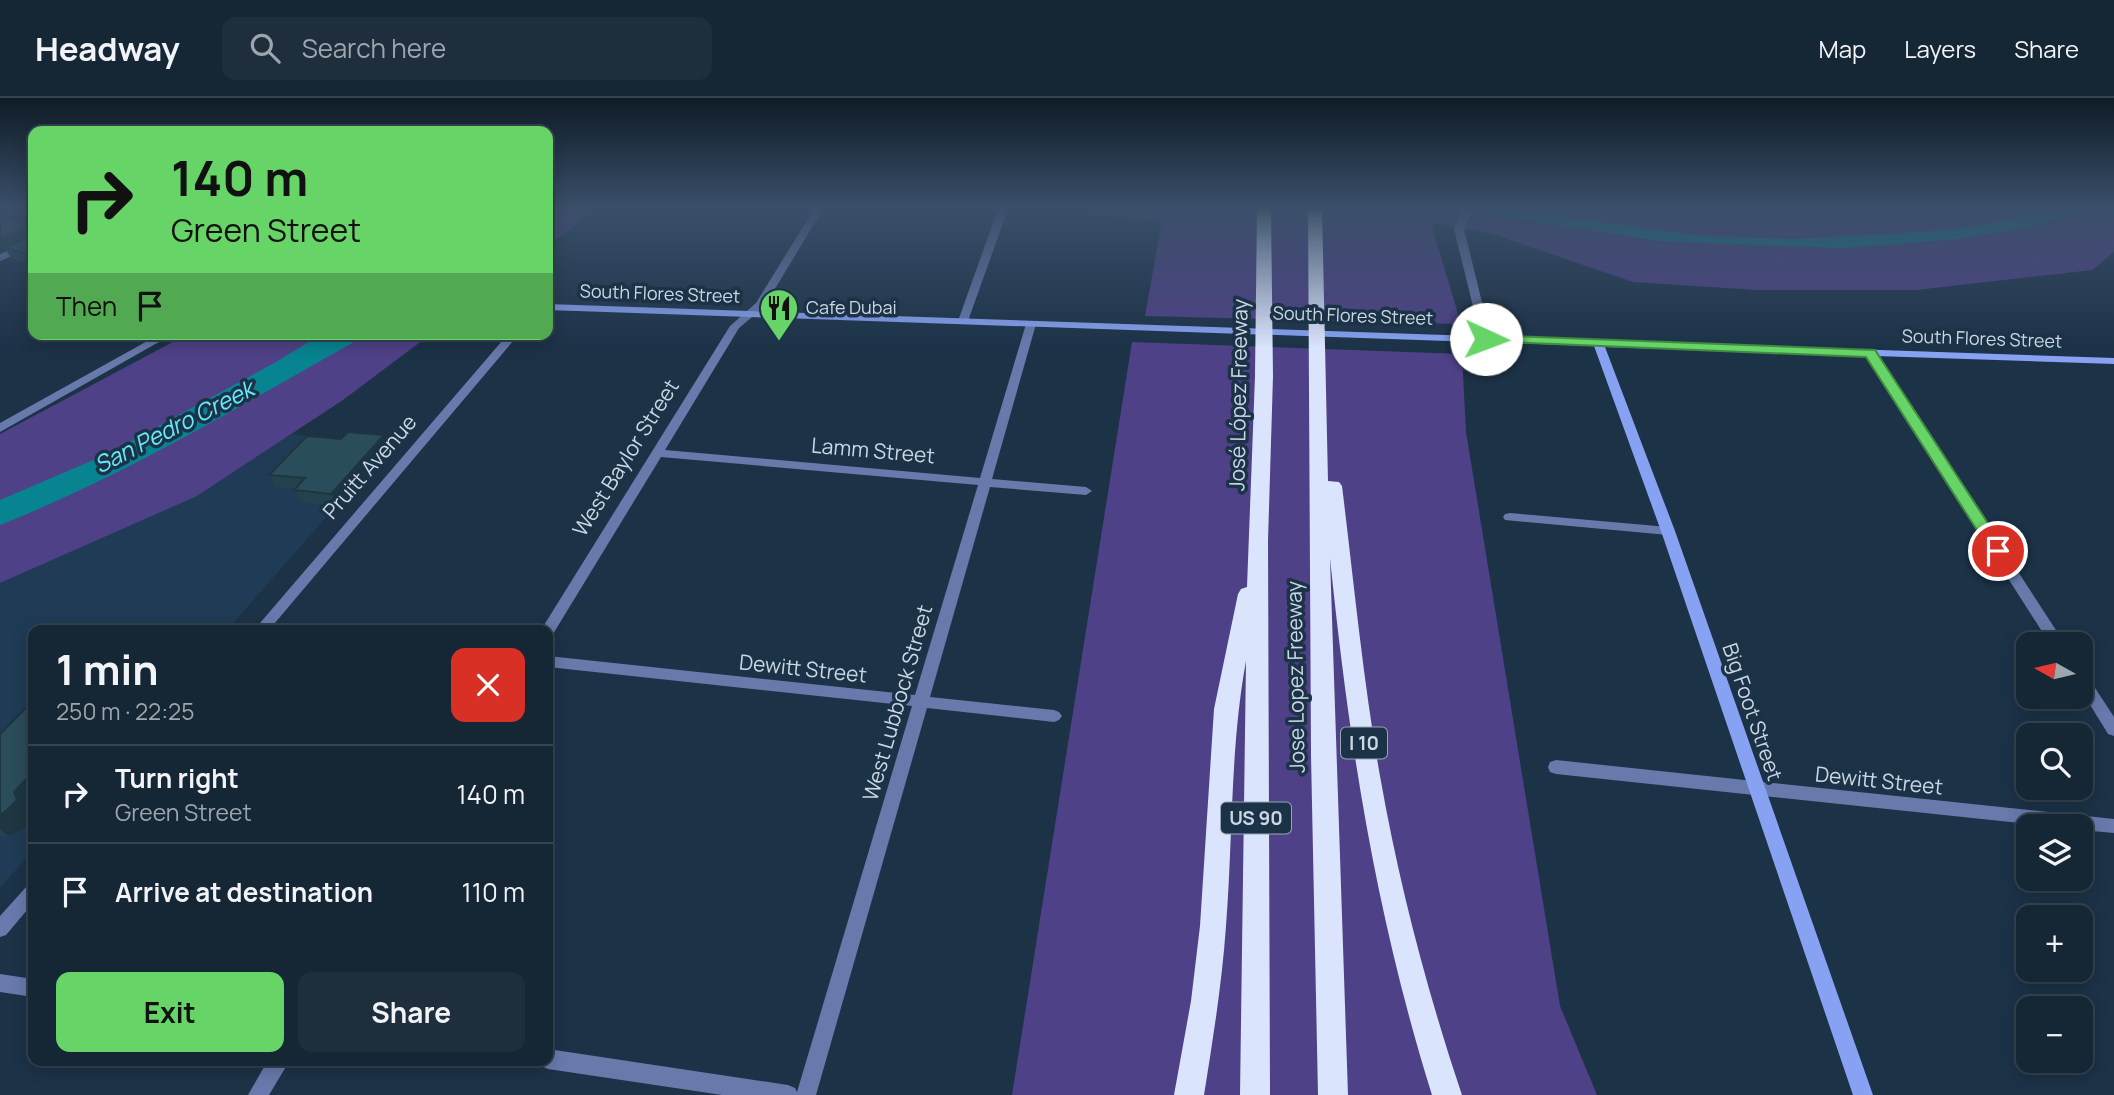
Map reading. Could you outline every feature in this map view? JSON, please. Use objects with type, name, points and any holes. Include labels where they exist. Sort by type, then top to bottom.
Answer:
[{"type":"highway","name":"José López Freeway","points":[[1258,541],[1264,376],[1264,256]]},
{"type":"highway","name":"I 10","points":[[1316,256],[1319,383],[1368,774],[1398,924],[1447,1095]]},
{"type":"highway","name":"Jose Lopez Freeway","points":[[1319,383],[1323,755],[1333,1095]]},
{"type":"highway","name":"Jose Lopez Freeway","points":[[1255,1095],[1258,541]]},
{"type":"highway","points":[[1189,1095],[1205,1002],[1213,926],[1226,709],[1258,541]]},
{"type":"main road","name":"South Flores Street","points":[[553,307],[2114,361]]},
{"type":"main road","name":"Big Foot Street","points":[[1598,343],[1668,531],[1863,1095]]},
{"type":"street","name":"West Baylor Street","points":[[551,625],[735,326],[760,305],[790,256]]},
{"type":"street","points":[[963,321],[986,256]]},
{"type":"street","points":[[1466,256],[1486,339]]},
{"type":"street","name":"West Lubbock Street","points":[[806,1095],[1031,324]]},
{"type":"street","points":[[0,428],[157,340]]},
{"type":"street","name":"Pruitt Avenue","points":[[265,625],[509,340]]},
{"type":"street","points":[[1870,353],[2050,632]]},
{"type":"street","name":"Lamm Street","points":[[656,453],[1086,491]]},
{"type":"street","points":[[1510,517],[1668,531]]},
{"type":"street","name":"Dewitt Street","points":[[553,662],[1054,716]]},
{"type":"street","points":[[2093,697],[2114,730]]},
{"type":"street","name":"Dewitt Street","points":[[1556,767],[2114,827]]},
{"type":"street","points":[[0,929],[28,897]]},
{"type":"street","points":[[0,983],[28,987]]},
{"type":"street","points":[[553,1060],[788,1095]]},
{"type":"street","points":[[258,1095],[276,1066]]},
{"type":"shaded area","points":[[1156,256],[1441,256],[1461,324],[1145,316]]},
{"type":"shaded area","points":[[1556,256],[2110,256],[2092,270],[1916,290],[1757,290],[1633,282]]},
{"type":"shaded area","points":[[177,340],[423,340],[343,400],[197,496],[0,583],[0,434]]},
{"type":"shaded area","points":[[1132,342],[1462,354],[1466,432],[1560,1006],[1597,1095],[1012,1095]]},
{"type":"shaded area","points":[[292,434],[390,445],[231,625],[28,625],[28,856],[0,888],[0,583],[200,494]]},
{"type":"water","name":"San Pedro Creek","points":[[312,340],[357,340],[141,460],[0,525],[0,500],[105,455]]},
{"type":"building","points":[[348,432],[384,435],[331,494],[294,490],[305,478],[269,475],[307,436],[341,439]]},
{"type":"building","points":[[28,706],[28,777],[14,792],[17,800],[0,814],[0,734]]},
{"type":"place","name":"Cafe Dubai","points":[[779,342]]},
{"type":"route","points":[[1486,339],[1870,353],[1998,551]]}]
